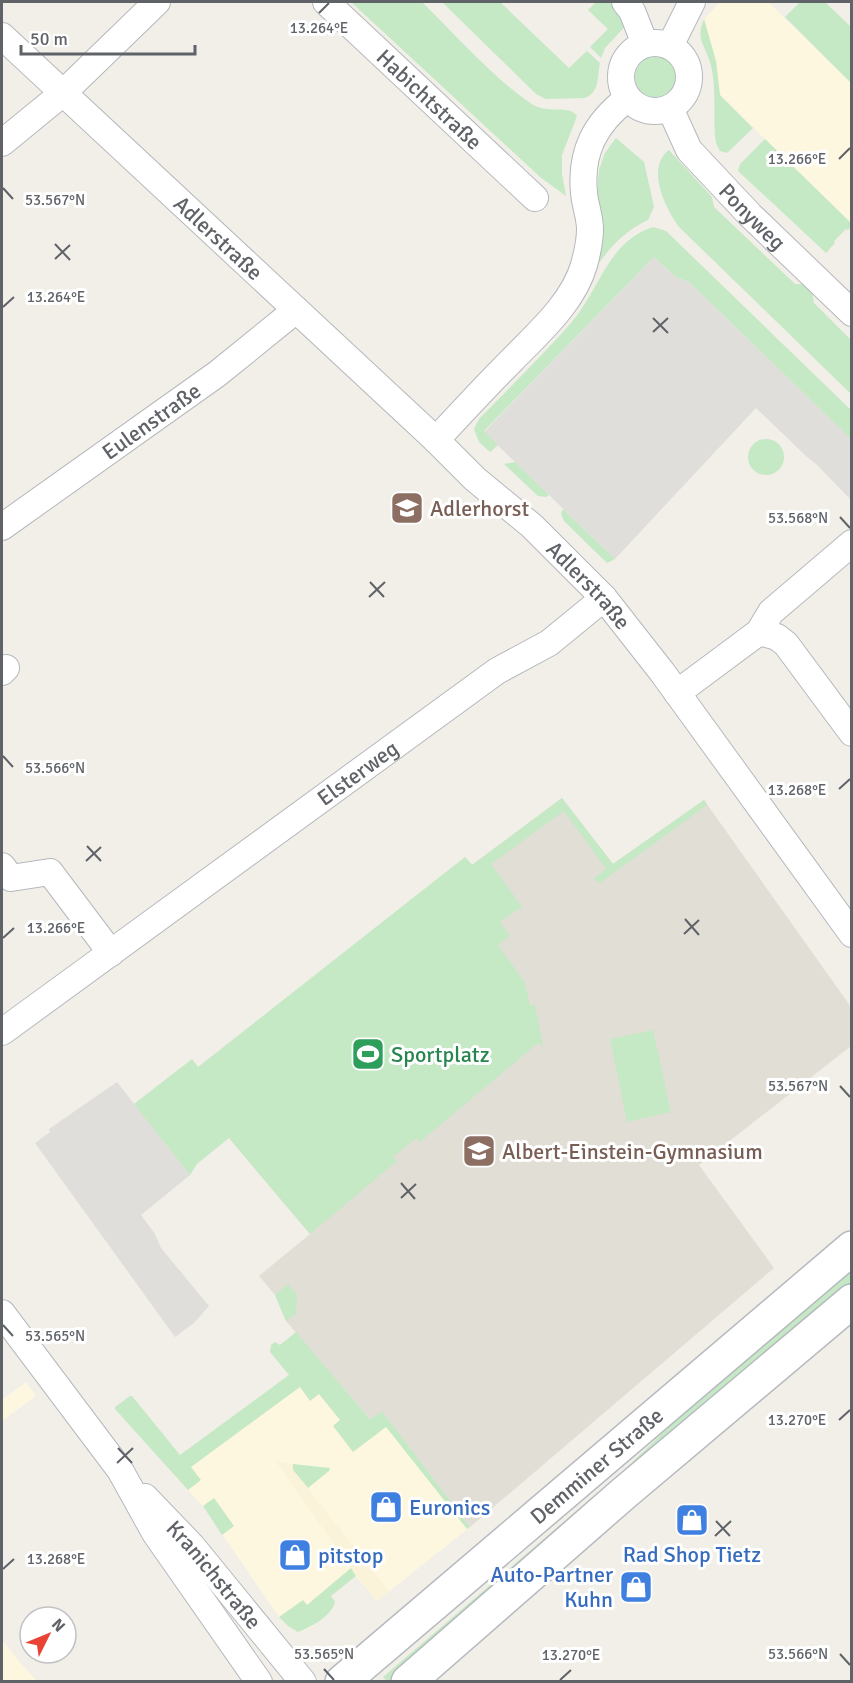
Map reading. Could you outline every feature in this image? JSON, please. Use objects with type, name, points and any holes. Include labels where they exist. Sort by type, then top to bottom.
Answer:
[{"type":"main road","name":"Demminer Straße","points":[[342,1682],[852,1248]]},
{"type":"main road","name":"Demminer Straße","points":[[408,1682],[623,1494],[852,1301]]},
{"type":"street","points":[[2,143],[63,93],[157,2]]},
{"type":"street","name":"Habichtstraße","points":[[326,2],[535,198]]},
{"type":"street","points":[[625,2],[658,45]]},
{"type":"street","points":[[658,45],[692,2]]},
{"type":"street","name":"Adlerstraße","points":[[2,36],[436,440],[475,479],[532,526],[604,598],[677,693],[852,934]]},
{"type":"street","points":[[658,45],[678,52],[685,61],[688,72],[685,93],[670,108],[661,111],[643,109],[628,98],[623,89],[621,77],[622,67],[627,57],[635,49],[658,45]]},
{"type":"street","points":[[436,440],[549,321],[574,286],[583,269],[590,229],[584,193],[586,151],[609,117],[628,98]]},
{"type":"street","name":"Ponyweg","points":[[670,108],[686,145],[704,167],[750,215],[852,313]]},
{"type":"street","name":"Eulenstraße","points":[[2,527],[217,374],[296,310]]},
{"type":"street","points":[[677,693],[759,632],[771,612],[852,543]]},
{"type":"street","name":"Elsterweg","points":[[2,1032],[497,671],[549,643],[604,598]]},
{"type":"street","points":[[759,632],[777,637],[786,644],[852,733]]},
{"type":"street","points":[[2,866],[11,878],[50,872],[111,953]]},
{"type":"street","name":"Kranichstraße","points":[[2,1313],[120,1470],[192,1546],[303,1682]]},
{"type":"street","name":"Kranichstraße","points":[[120,1470],[155,1533],[259,1682]]},
{"type":"shaded area","points":[[720,2],[768,2],[851,83],[851,223],[720,95],[716,61],[704,19]]},
{"type":"shaded area","points":[[654,257],[676,277],[689,282],[851,439],[851,500],[756,408],[615,559],[484,432]]},
{"type":"shaded area","name":"Albert-Einstein-Gymnasium","points":[[562,798],[613,864],[704,800],[851,1007],[851,1046],[699,1165],[774,1268],[470,1527],[382,1412],[370,1419],[286,1321],[275,1295],[259,1276],[310,1234],[229,1138],[465,857],[472,865]]},
{"type":"shaded area","points":[[117,1082],[190,1175],[141,1215],[155,1234],[161,1248],[209,1306],[194,1323],[175,1337],[35,1143],[50,1132],[49,1129]]},
{"type":"shaded area","points":[[325,1366],[382,1411],[470,1527],[377,1601],[356,1576],[331,1596],[335,1602],[333,1608],[312,1627],[298,1632],[279,1617],[203,1506],[175,1476]]},
{"type":"shaded area","points":[[26,1382],[36,1396],[2,1421],[2,1400]]},
{"type":"shaded area","points":[[2,1639],[18,1660],[18,1665],[22,1665],[37,1681],[2,1681]]},
{"type":"green space","points":[[351,2],[422,2],[487,68],[530,103],[537,107],[573,112],[577,116],[562,155],[562,174],[566,196],[540,177]]},
{"type":"green space","points":[[442,2],[500,2],[569,68],[587,51],[600,63],[596,88],[585,98],[546,99],[536,94]]},
{"type":"green space","points":[[596,2],[614,2],[628,23],[605,48],[601,58],[590,47],[608,29],[588,10]]},
{"type":"green space","points":[[800,2],[825,2],[851,27],[851,83],[785,17]]},
{"type":"green space","points":[[704,19],[716,61],[720,95],[753,128],[727,153],[720,151],[716,143],[712,69],[700,36]]},
{"type":"green space","points":[[656,56],[671,62],[677,77],[671,92],[656,98],[641,92],[635,77],[641,62]]},
{"type":"green space","points":[[616,138],[644,162],[654,207],[648,220],[629,231],[614,245],[600,261],[589,279],[599,170],[605,153]]},
{"type":"green space","points":[[765,139],[851,223],[848,230],[846,229],[834,241],[835,243],[826,253],[738,171],[740,164]]},
{"type":"green space","points":[[669,150],[712,197],[714,207],[795,284],[805,284],[812,291],[814,303],[851,340],[851,394],[679,227],[664,199],[658,178],[662,158]]},
{"type":"green space","points":[[653,227],[666,231],[851,410],[851,439],[689,282],[676,277],[654,257],[484,431],[498,445],[490,452],[479,442],[474,429],[479,419],[571,323],[625,243]]},
{"type":"green space","points":[[766,439],[779,444],[784,457],[779,470],[766,475],[753,470],[748,457],[753,444]]},
{"type":"green space","points":[[515,462],[549,495],[538,496],[504,464]]},
{"type":"green space","points":[[563,509],[615,559],[607,563],[564,521],[561,514]]},
{"type":"green space","name":"Sportplatz","points":[[562,798],[613,864],[704,800],[707,805],[600,883],[593,879],[606,869],[564,811],[491,864],[522,907],[500,922],[510,936],[498,945],[525,983],[530,1005],[535,1005],[543,1046],[538,1043],[420,1142],[416,1138],[393,1157],[397,1161],[310,1234],[229,1138],[197,1164],[190,1175],[134,1104],[192,1059],[198,1067],[465,857],[472,865]]},
{"type":"green space","points":[[653,1030],[671,1112],[627,1122],[610,1039]]},
{"type":"green space","points":[[851,1268],[851,1284],[390,1681],[383,1677],[624,1470],[699,1398]]},
{"type":"green space","points":[[288,1284],[297,1295],[296,1314],[286,1321],[275,1295]]},
{"type":"green space","points":[[296,1332],[370,1419],[382,1411],[470,1527],[467,1529],[386,1427],[353,1452],[333,1426],[340,1420],[319,1394],[310,1401],[300,1387],[191,1467],[201,1480],[188,1490],[115,1409],[132,1396],[180,1455],[289,1375],[270,1352],[271,1345],[275,1342],[280,1345]]},
{"type":"green space","points":[[293,1464],[330,1468],[308,1488],[293,1470]]},
{"type":"green space","points":[[214,1498],[234,1526],[222,1535],[203,1506]]},
{"type":"green space","points":[[351,1568],[356,1576],[331,1596],[335,1602],[333,1607],[320,1621],[298,1632],[279,1617],[303,1600],[307,1605]]},
{"type":"sand","points":[[276,1462],[293,1464],[293,1470],[389,1591],[377,1601],[351,1568]]},
{"type":"place","name":"Adlerhorst","points":[[407,508]]},
{"type":"place","name":"Sportplatz","points":[[368,1054]]},
{"type":"place","name":"Albert-Einstein-Gymnasium","points":[[479,1151]]},
{"type":"place","name":"Euronics","points":[[386,1507]]},
{"type":"place","name":"Rad Shop Tietz","points":[[692,1520]]},
{"type":"place","name":"pitstop","points":[[295,1555]]},
{"type":"place","name":"Auto-Partner Kuhn","points":[[636,1587]]}]
